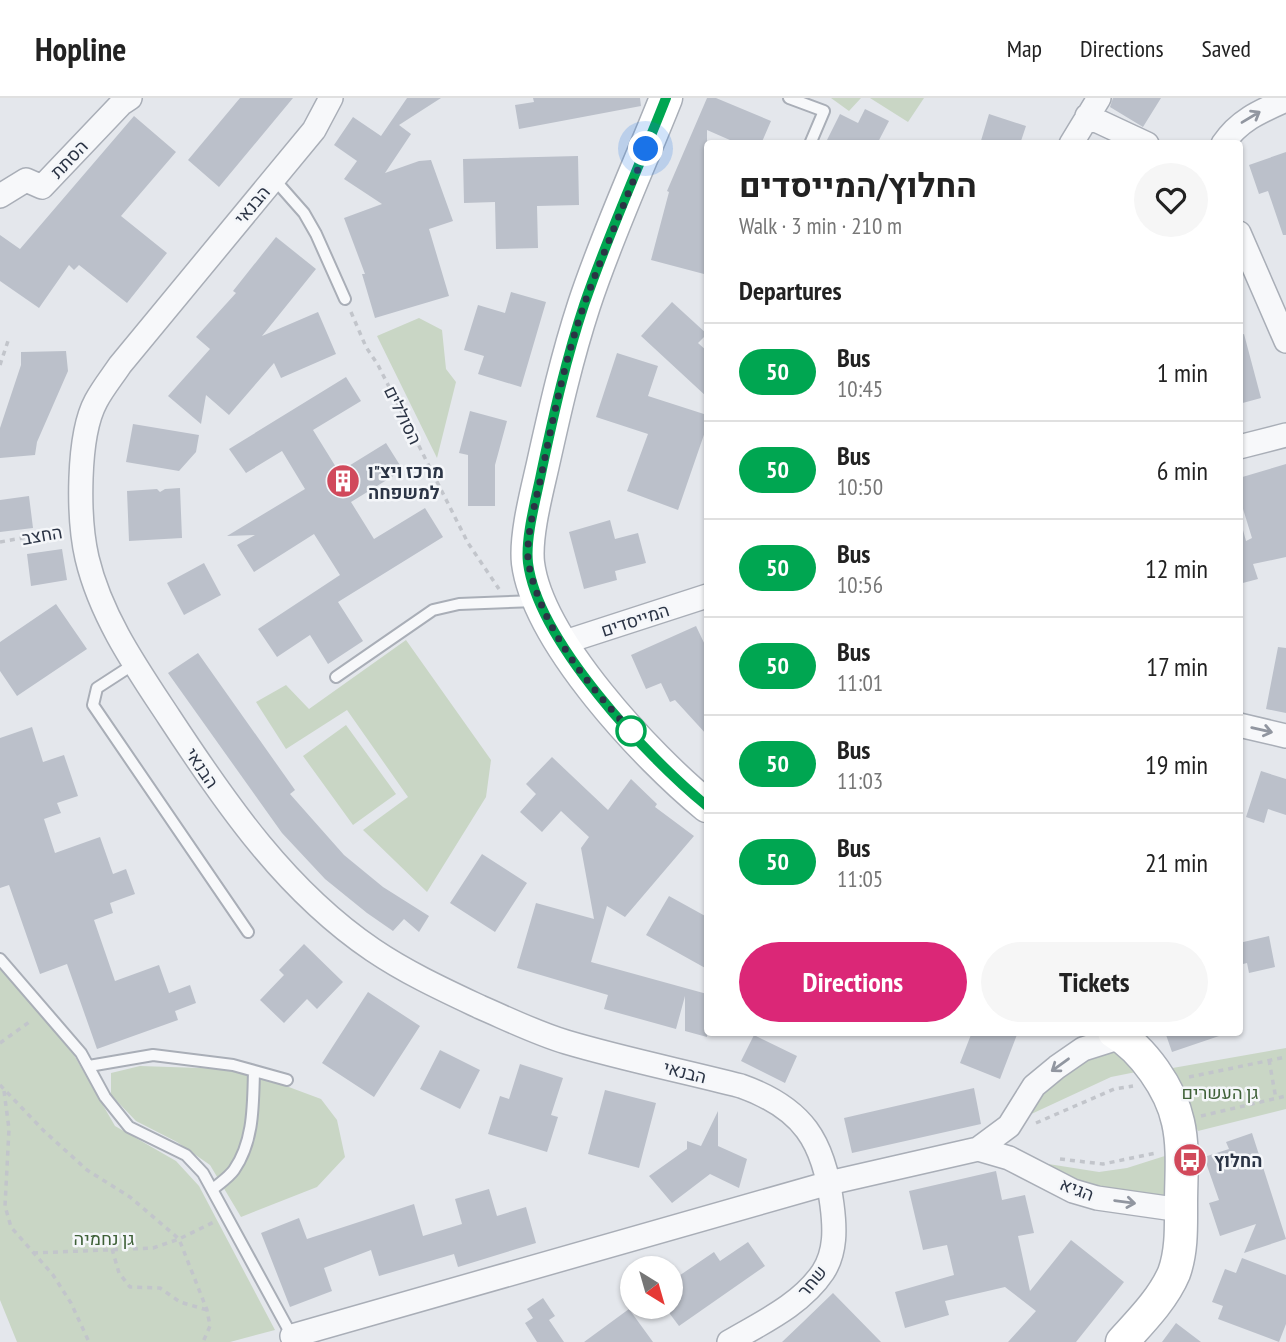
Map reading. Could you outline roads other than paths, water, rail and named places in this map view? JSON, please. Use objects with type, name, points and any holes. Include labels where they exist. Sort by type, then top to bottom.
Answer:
[{"type":"street","name":"הסתת","points":[[0,197],[26,180],[42,187],[121,104],[130,98]]},
{"type":"street","name":"הבנאי","points":[[331,98],[314,130],[120,365],[95,403],[82,447],[84,527],[86,556],[103,609],[134,664],[221,797],[277,866],[326,914],[373,950],[457,996],[513,1022],[565,1042],[761,1093],[779,1103],[805,1128],[827,1167],[830,1183]]},
{"type":"street","points":[[666,98],[585,303],[559,388],[531,527],[522,601],[562,643],[601,699],[683,786],[704,804]]},
{"type":"street","points":[[1226,140],[1239,124],[1257,112],[1286,100]]},
{"type":"street","points":[[1073,140],[1093,107],[1141,140]]},
{"type":"street","points":[[1243,242],[1286,341]]},
{"type":"street","points":[[1243,446],[1286,435]]},
{"type":"street","name":"המייסדים","points":[[562,643],[704,597]]},
{"type":"street","points":[[1243,726],[1286,736]]},
{"type":"street","name":"הגיא","points":[[293,1339],[830,1183],[978,1149],[1009,1126],[1034,1086],[1057,1067],[1083,1049],[1116,1036]]},
{"type":"street","points":[[1120,1036],[1129,1041],[1150,1063],[1162,1083],[1179,1133],[1181,1210],[1179,1252],[1174,1272],[1155,1305],[1122,1342]]},
{"type":"street","name":"הגיא","points":[[978,1149],[1009,1158],[1073,1191],[1097,1198],[1181,1210]]},
{"type":"street","name":"שחר","points":[[729,1342],[791,1304],[823,1272],[831,1256],[835,1227],[830,1183]]},
{"type":"lane","points":[[789,98],[824,111],[812,140]]},
{"type":"lane","points":[[274,179],[304,213],[345,299]]},
{"type":"lane","points":[[336,677],[433,610],[459,604],[522,601]]},
{"type":"lane","points":[[134,664],[97,688],[93,705],[248,932]]},
{"type":"lane","points":[[0,959],[81,1053],[105,1097],[129,1127],[186,1155],[203,1173],[293,1339]]},
{"type":"lane","points":[[89,1066],[153,1055],[233,1065],[287,1080]]},
{"type":"lane","points":[[213,1189],[233,1172],[245,1149],[252,1121],[254,1071]]},
{"type":"place","name":"מרכז ויצ\"ו למשפחה","points":[[343,481]]},
{"type":"place","name":"החלוץ","points":[[1190,1160]]},
{"type":"park label","name":"גן העשרים","points":[[1220,1092]]},
{"type":"park label","name":"גן נחמיה","points":[[104,1238]]}]
